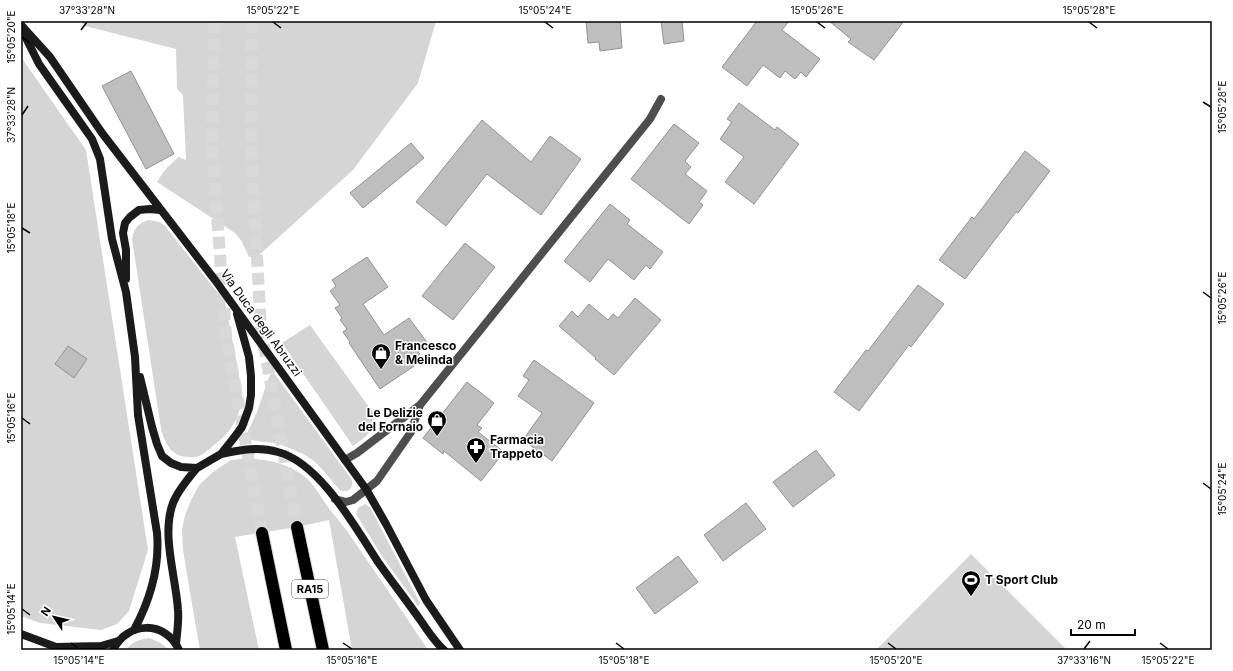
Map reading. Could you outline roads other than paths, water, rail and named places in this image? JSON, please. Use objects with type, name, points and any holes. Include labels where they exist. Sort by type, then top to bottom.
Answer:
[{"type":"highway","name":"RA15","points":[[297,527],[323,650]]},
{"type":"highway","name":"RA15","points":[[262,533],[286,650]]},
{"type":"main road","name":"Via Duca degli Abruzzi","points":[[21,27],[50,57],[102,133],[207,269],[366,489],[426,600],[460,650]]},
{"type":"main road","points":[[21,27],[40,64],[92,139],[100,159],[112,239],[126,292],[135,356],[138,415],[158,546],[154,577],[134,630]]},
{"type":"main road","points":[[126,292],[126,250],[123,233],[125,223],[130,216],[139,210],[160,210]]},
{"type":"main road","points":[[221,454],[242,427],[249,408],[251,395],[249,357],[236,309]]},
{"type":"main road","points":[[135,356],[152,427],[162,456],[171,463],[181,467],[197,468]]},
{"type":"main road","points":[[178,647],[178,611],[169,542],[170,516],[173,504],[186,481],[197,468],[221,454],[253,448],[265,449],[284,454],[302,463],[314,474],[335,499],[384,571],[444,650]]},
{"type":"main road","points":[[113,650],[118,641],[126,634],[134,630],[144,628],[155,629],[169,636],[178,647]]},
{"type":"main road","points":[[21,634],[59,648],[101,646],[118,641]]},
{"type":"lane","points":[[345,460],[420,406],[650,119],[661,99]]},
{"type":"lane","points":[[335,499],[346,502],[352,500],[377,481],[411,432],[420,406]]},
{"type":"tunnel","points":[[214,21],[212,150],[226,335],[262,533]]},
{"type":"tunnel","points":[[252,21],[251,147],[261,330],[297,527]]},
{"type":"place","name":"Francesco & Melinda","points":[[381,370]]},
{"type":"place","name":"Le Delizie del Fornaio","points":[[437,437]]},
{"type":"place","name":"Farmacia Trappeto","points":[[476,464]]},
{"type":"place","name":"T Sport Club","points":[[971,597]]}]
